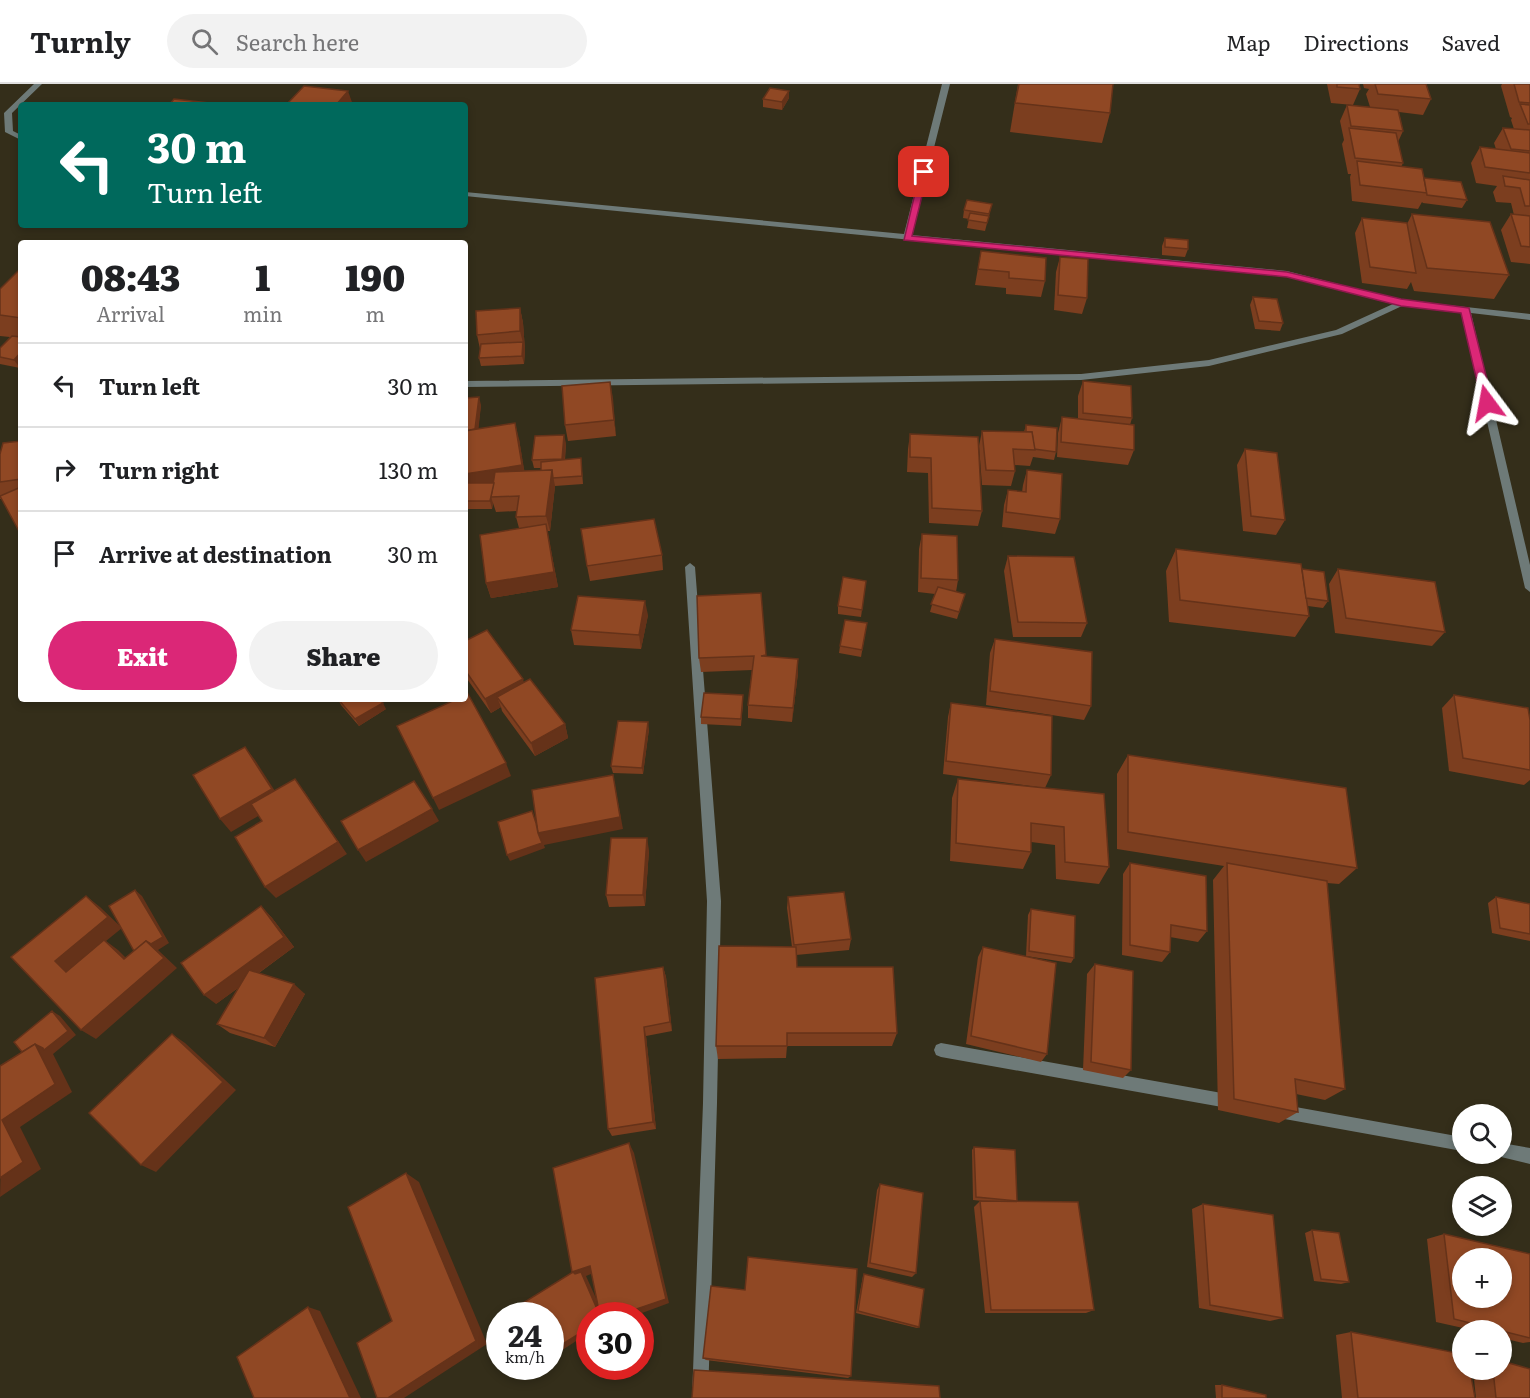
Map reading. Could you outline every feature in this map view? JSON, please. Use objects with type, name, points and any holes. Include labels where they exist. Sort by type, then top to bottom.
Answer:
[{"type":"street","points":[[19,102],[38,84]]},
{"type":"street","points":[[907,238],[946,84]]},
{"type":"street","points":[[18,103],[8,113],[9,132],[18,136]]},
{"type":"street","points":[[468,194],[1287,274],[1401,303],[1530,317]]},
{"type":"street","points":[[468,384],[921,381],[1081,377],[1209,363],[1339,332],[1401,303]]},
{"type":"street","points":[[1466,310],[1530,588]]},
{"type":"street","points":[[690,567],[714,901],[700,1398]]},
{"type":"street","points":[[941,1050],[1242,1104]]},
{"type":"street","points":[[1266,1108],[1452,1142]]},
{"type":"street","points":[[1512,1153],[1530,1156]]},
{"type":"building","points":[[1019,84],[1113,84],[1110,113],[1015,103]]},
{"type":"building","points":[[1337,84],[1359,84],[1360,89],[1337,87]]},
{"type":"building","points":[[1375,84],[1426,84],[1431,99],[1378,94]]},
{"type":"building","points":[[1514,84],[1530,84],[1530,103],[1519,102]]},
{"type":"building","points":[[304,86],[348,91],[339,102],[289,102]]},
{"type":"building","points":[[770,88],[789,91],[782,102],[763,99]]},
{"type":"building","points":[[174,99],[200,102],[172,102]]},
{"type":"building","points":[[1520,104],[1530,105],[1530,124],[1528,124]]},
{"type":"building","points":[[1347,105],[1398,110],[1403,131],[1351,126]]},
{"type":"building","points":[[1349,128],[1396,133],[1403,163],[1355,158]]},
{"type":"building","points":[[1503,128],[1530,130],[1530,151],[1511,149]]},
{"type":"building","points":[[1480,147],[1530,153],[1530,173],[1485,167]]},
{"type":"building","points":[[1357,161],[1422,169],[1427,193],[1360,185]]},
{"type":"building","points":[[1503,176],[1530,180],[1530,206],[1525,206],[1520,188],[1505,186]]},
{"type":"building","points":[[1424,178],[1461,182],[1467,200],[1427,195]]},
{"type":"building","points":[[967,200],[992,204],[989,214],[964,210]]},
{"type":"building","points":[[970,213],[989,216],[987,223],[968,220]]},
{"type":"building","points":[[1412,214],[1490,222],[1509,275],[1427,268]]},
{"type":"building","points":[[1511,214],[1530,216],[1530,247],[1521,246]]},
{"type":"building","points":[[1362,218],[1407,223],[1416,273],[1370,267]]},
{"type":"building","points":[[1165,238],[1188,240],[1188,249],[1165,247]]},
{"type":"building","points":[[981,251],[1046,258],[1045,281],[1009,278],[1009,272],[978,269]]},
{"type":"building","points":[[1060,257],[1088,259],[1087,298],[1058,295]]},
{"type":"building","points":[[18,271],[18,318],[0,315],[0,289]]},
{"type":"building","points":[[1253,297],[1277,299],[1283,323],[1259,321]]},
{"type":"building","points":[[520,308],[520,331],[477,335],[476,311]]},
{"type":"building","points":[[12,336],[18,337],[18,355],[14,360],[0,357],[0,348]]},
{"type":"building","points":[[523,342],[522,356],[479,358],[481,344]]},
{"type":"building","points":[[1083,381],[1131,386],[1132,418],[1083,413]]},
{"type":"building","points":[[610,382],[614,420],[565,425],[562,386]]},
{"type":"building","points":[[479,397],[475,429],[468,430],[468,398]]},
{"type":"building","points":[[1062,417],[1134,425],[1134,450],[1061,442]]},
{"type":"building","points":[[515,423],[522,465],[468,474],[468,431]]},
{"type":"building","points":[[1026,425],[1057,428],[1056,452],[1034,449],[1032,432],[1026,432]]},
{"type":"building","points":[[982,431],[1032,432],[1035,450],[1013,449],[1015,471],[986,470]]},
{"type":"building","points":[[910,434],[978,437],[982,511],[932,508],[931,458],[910,457]]},
{"type":"building","points":[[564,435],[562,459],[532,460],[535,436]]},
{"type":"building","points":[[18,441],[18,479],[0,482],[0,454],[3,443]]},
{"type":"building","points":[[1245,449],[1277,453],[1285,520],[1251,516]]},
{"type":"building","points":[[581,458],[582,476],[553,478],[552,470],[541,471],[541,462]]},
{"type":"building","points":[[552,470],[546,516],[516,517],[519,496],[491,497],[495,472]]},
{"type":"building","points":[[1027,470],[1062,474],[1060,519],[1006,512],[1008,490],[1026,492]]},
{"type":"building","points":[[468,483],[494,483],[490,501],[468,501]]},
{"type":"building","points":[[18,488],[18,529],[0,496]]},
{"type":"building","points":[[654,519],[662,555],[587,566],[581,529]]},
{"type":"building","points":[[546,524],[554,572],[486,583],[480,535]]},
{"type":"building","points":[[922,534],[957,536],[958,580],[921,578]]},
{"type":"building","points":[[1176,549],[1301,564],[1309,616],[1180,600]]},
{"type":"building","points":[[1008,556],[1074,557],[1087,623],[1018,622]]},
{"type":"building","points":[[1302,569],[1324,572],[1328,601],[1306,598]]},
{"type":"building","points":[[1338,569],[1435,582],[1445,632],[1346,618]]},
{"type":"building","points":[[843,577],[866,581],[862,610],[838,606]]},
{"type":"building","points":[[938,587],[965,594],[959,612],[931,604]]},
{"type":"building","points":[[761,593],[766,655],[761,656],[798,659],[793,708],[748,705],[754,656],[699,658],[697,596]]},
{"type":"building","points":[[578,596],[645,601],[639,635],[571,630]]},
{"type":"building","points":[[845,620],[867,623],[862,650],[840,646]]},
{"type":"building","points":[[487,630],[523,679],[485,699],[468,674],[468,640]]},
{"type":"building","points":[[995,639],[1092,652],[1091,706],[990,691]]},
{"type":"building","points":[[530,679],[565,724],[531,743],[497,697]]},
{"type":"building","points":[[704,693],[743,695],[741,719],[701,717]]},
{"type":"building","points":[[468,694],[506,763],[433,798],[397,726],[450,702],[468,702]]},
{"type":"building","points":[[1454,695],[1528,708],[1530,770],[1463,758]]},
{"type":"building","points":[[341,702],[383,703],[355,719]]},
{"type":"building","points":[[951,703],[1052,716],[1051,775],[946,761]]},
{"type":"building","points":[[618,721],[648,722],[642,768],[611,766]]},
{"type":"building","points":[[245,747],[272,789],[220,819],[193,775]]},
{"type":"building","points":[[1128,755],[1346,788],[1357,868],[1128,832]]},
{"type":"building","points":[[613,775],[620,817],[538,833],[532,790]]},
{"type":"building","points":[[295,779],[338,842],[265,887],[235,837],[262,821],[251,804]]},
{"type":"building","points":[[958,779],[1104,794],[1109,867],[1065,862],[1064,827],[1031,823],[1031,852],[956,843]]},
{"type":"building","points":[[414,781],[432,809],[358,850],[341,821]]},
{"type":"building","points":[[532,811],[542,843],[507,855],[498,822]]},
{"type":"building","points":[[611,838],[647,838],[643,895],[606,895]]},
{"type":"building","points":[[1130,863],[1206,876],[1207,931],[1171,925],[1170,952],[1130,945]]},
{"type":"building","points":[[1227,863],[1327,881],[1345,1089],[1295,1079],[1298,1112],[1234,1099]]},
{"type":"building","points":[[135,890],[163,937],[151,944],[146,941],[134,951],[109,906]]},
{"type":"building","points":[[844,892],[851,939],[794,945],[788,897]]},
{"type":"building","points":[[86,896],[108,917],[55,961],[66,972],[104,940],[124,959],[146,941],[164,958],[81,1030],[11,957]]},
{"type":"building","points":[[1496,897],[1530,904],[1530,934],[1500,928]]},
{"type":"building","points":[[261,906],[284,937],[204,995],[181,963]]},
{"type":"building","points":[[1031,909],[1075,916],[1074,958],[1029,951]]},
{"type":"building","points":[[719,946],[796,947],[797,967],[893,967],[897,1033],[787,1033],[787,1046],[716,1046]]},
{"type":"building","points":[[983,947],[1056,963],[1047,1054],[971,1036]]},
{"type":"building","points":[[1095,964],[1133,971],[1131,1070],[1091,1062]]},
{"type":"building","points":[[663,967],[670,1022],[644,1027],[653,1122],[608,1129],[595,978]]},
{"type":"building","points":[[249,970],[294,984],[264,1038],[217,1024]]},
{"type":"building","points":[[52,1011],[68,1031],[44,1050],[35,1044],[22,1052],[14,1042]]},
{"type":"building","points":[[172,1034],[223,1082],[141,1165],[89,1113]]},
{"type":"building","points":[[35,1044],[55,1084],[2,1120],[23,1162],[0,1178],[0,1066]]},
{"type":"building","points":[[629,1143],[666,1299],[654,1303],[597,1302],[590,1266],[572,1272],[553,1168]]},
{"type":"building","points":[[974,1147],[1015,1150],[1017,1201],[976,1197]]},
{"type":"building","points":[[406,1173],[476,1341],[388,1398],[377,1398],[357,1343],[392,1321],[348,1207]]},
{"type":"building","points":[[880,1184],[923,1193],[916,1273],[870,1263]]},
{"type":"building","points":[[980,1201],[1078,1202],[1094,1310],[991,1310]]},
{"type":"building","points":[[1203,1204],[1273,1215],[1283,1318],[1210,1305]]},
{"type":"building","points":[[1312,1230],[1339,1233],[1349,1282],[1321,1279]]},
{"type":"building","points":[[1444,1234],[1504,1248],[1452,1248],[1452,1302]]},
{"type":"building","points":[[1512,1250],[1530,1254],[1530,1338],[1512,1334],[1512,1320],[1454,1319],[1453,1308],[1512,1308]]},
{"type":"building","points":[[748,1257],[857,1269],[851,1376],[703,1358],[711,1286],[745,1290]]},
{"type":"building","points":[[573,1272],[575,1274],[581,1272],[594,1302],[576,1302],[576,1336],[564,1343],[564,1302],[525,1302]]},
{"type":"building","points":[[864,1274],[924,1289],[919,1327],[858,1311]]},
{"type":"building","points":[[308,1307],[350,1398],[254,1398],[237,1357]]},
{"type":"building","points":[[1351,1332],[1452,1352],[1452,1380],[1472,1380],[1475,1398],[1358,1398]]},
{"type":"building","points":[[1512,1364],[1530,1369],[1530,1398],[1496,1398],[1494,1380],[1512,1380]]},
{"type":"building","points":[[694,1370],[939,1386],[940,1398],[692,1398]]},
{"type":"building","points":[[1222,1385],[1266,1395],[1266,1398],[1222,1398]]},
{"type":"route","points":[[924,172],[907,238],[1287,274],[1401,303],[1466,310],[1487,403]]}]
